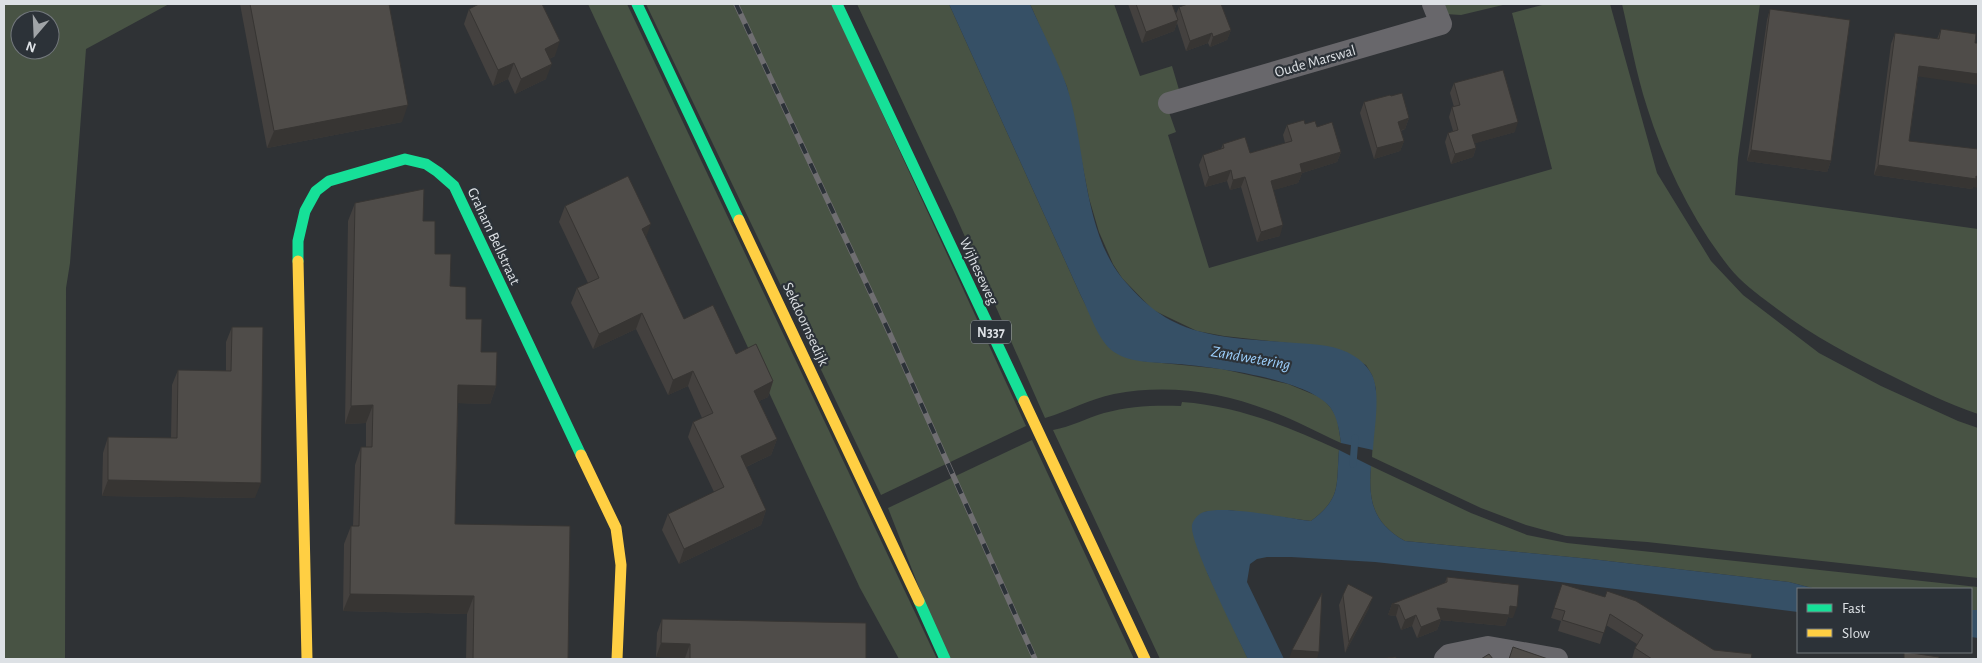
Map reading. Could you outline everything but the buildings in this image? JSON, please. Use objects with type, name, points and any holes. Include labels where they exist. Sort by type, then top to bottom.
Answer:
[{"type":"street","name":"Sekdoornsedijk","points":[[636,4],[876,507],[945,659]]},
{"type":"street","name":"Wijheseweg","points":[[838,4],[1145,659]]},
{"type":"street","name":"Oude Marswal","points":[[1169,103],[1441,24],[1433,4]]},
{"type":"street","name":"Graham Bellstraat","points":[[307,659],[298,241],[302,220],[308,206],[322,186],[332,179],[405,159],[430,167],[454,186],[616,528],[620,565],[617,659]]},
{"type":"street","points":[[1445,659],[1448,656],[1488,647],[1558,659]]},
{"type":"green space","points":[[4,4],[169,4],[86,49],[70,263],[66,288],[65,659],[4,659]]},
{"type":"green space","points":[[588,4],[627,4],[937,659],[899,659],[860,588]]},
{"type":"green space","points":[[646,4],[832,4],[1026,426],[881,495]]},
{"type":"green space","points":[[857,4],[949,4],[1081,296],[1105,342],[1142,361],[1222,369],[1288,384],[1322,398],[1337,418],[1341,443],[1287,417],[1249,403],[1192,391],[1153,390],[1114,394],[1045,418],[954,212]]},
{"type":"green space","points":[[1030,4],[1114,4],[1140,76],[1172,66],[1180,93],[1164,98],[1176,132],[1168,135],[1209,268],[1552,169],[1512,13],[1546,4],[1610,4],[1657,173],[1711,261],[1743,295],[1819,353],[1881,386],[1958,421],[1978,428],[1978,578],[1647,542],[1566,536],[1526,525],[1481,508],[1372,457],[1376,389],[1372,375],[1366,365],[1334,348],[1224,336],[1197,331],[1153,310],[1122,278],[1113,264],[1099,232],[1089,198],[1067,87]]},
{"type":"green space","points":[[1441,4],[1507,4],[1461,15],[1445,14]]},
{"type":"green space","points":[[1622,4],[1760,4],[1738,158],[1735,195],[1978,229],[1978,414],[1924,392],[1830,344],[1786,316],[1749,287],[1734,272],[1703,230],[1681,191],[1662,149],[1643,94]]},
{"type":"green space","points":[[1182,402],[1223,408],[1263,419],[1339,450],[1337,482],[1333,498],[1321,513],[1311,521],[1228,510],[1204,512],[1207,572],[1248,659],[1160,659],[1053,430],[1123,409],[1181,406]]},
{"type":"green space","points":[[1032,440],[1134,659],[947,659],[888,508]]},
{"type":"green space","points":[[1371,466],[1471,513],[1527,535],[1567,543],[1978,587],[1978,610],[1972,610],[1972,588],[1812,588],[1789,582],[1591,559],[1405,541],[1394,534],[1379,519],[1372,500]]},
{"type":"water","points":[[949,4],[1030,4],[1067,87],[1092,211],[1099,235],[1109,258],[1130,287],[1147,304],[1165,317],[1175,323],[1198,331],[1234,338],[1326,346],[1340,349],[1357,358],[1368,369],[1375,383],[1377,401],[1373,450],[1341,443],[1333,411],[1319,397],[1302,389],[1259,376],[1236,372],[1137,361],[1121,356],[1108,347],[1091,318]]},
{"type":"water","points":[[1339,450],[1371,466],[1372,500],[1379,519],[1394,534],[1405,541],[1591,559],[1789,582],[1812,588],[1797,588],[1797,612],[1552,581],[1375,562],[1267,557],[1257,559],[1250,564],[1247,582],[1284,659],[1248,659],[1198,550],[1192,525],[1196,517],[1202,513],[1214,510],[1227,510],[1311,521],[1321,513],[1333,498],[1337,482]]},
{"type":"water","points":[[1972,610],[1978,610],[1978,638],[1972,637]]},
{"type":"waterway","name":"Zandwetering","points":[[1353,464],[1355,438]]},
{"type":"railway","points":[[736,4],[890,334],[1035,659]]},
{"type":"traffic: fast","points":[[637,4],[739,220]]},
{"type":"traffic: fast","points":[[837,4],[1024,401]]},
{"type":"traffic: fast","points":[[298,261],[298,241],[305,211],[316,191],[329,181],[405,159],[426,164],[438,172],[454,186],[581,455]]},
{"type":"traffic: fast","points":[[919,601],[945,659]]},
{"type":"traffic: slow","points":[[739,220],[919,601]]},
{"type":"traffic: slow","points":[[298,261],[307,659]]},
{"type":"traffic: slow","points":[[1024,401],[1145,659]]},
{"type":"traffic: slow","points":[[581,455],[616,528],[621,565],[617,659]]}]
